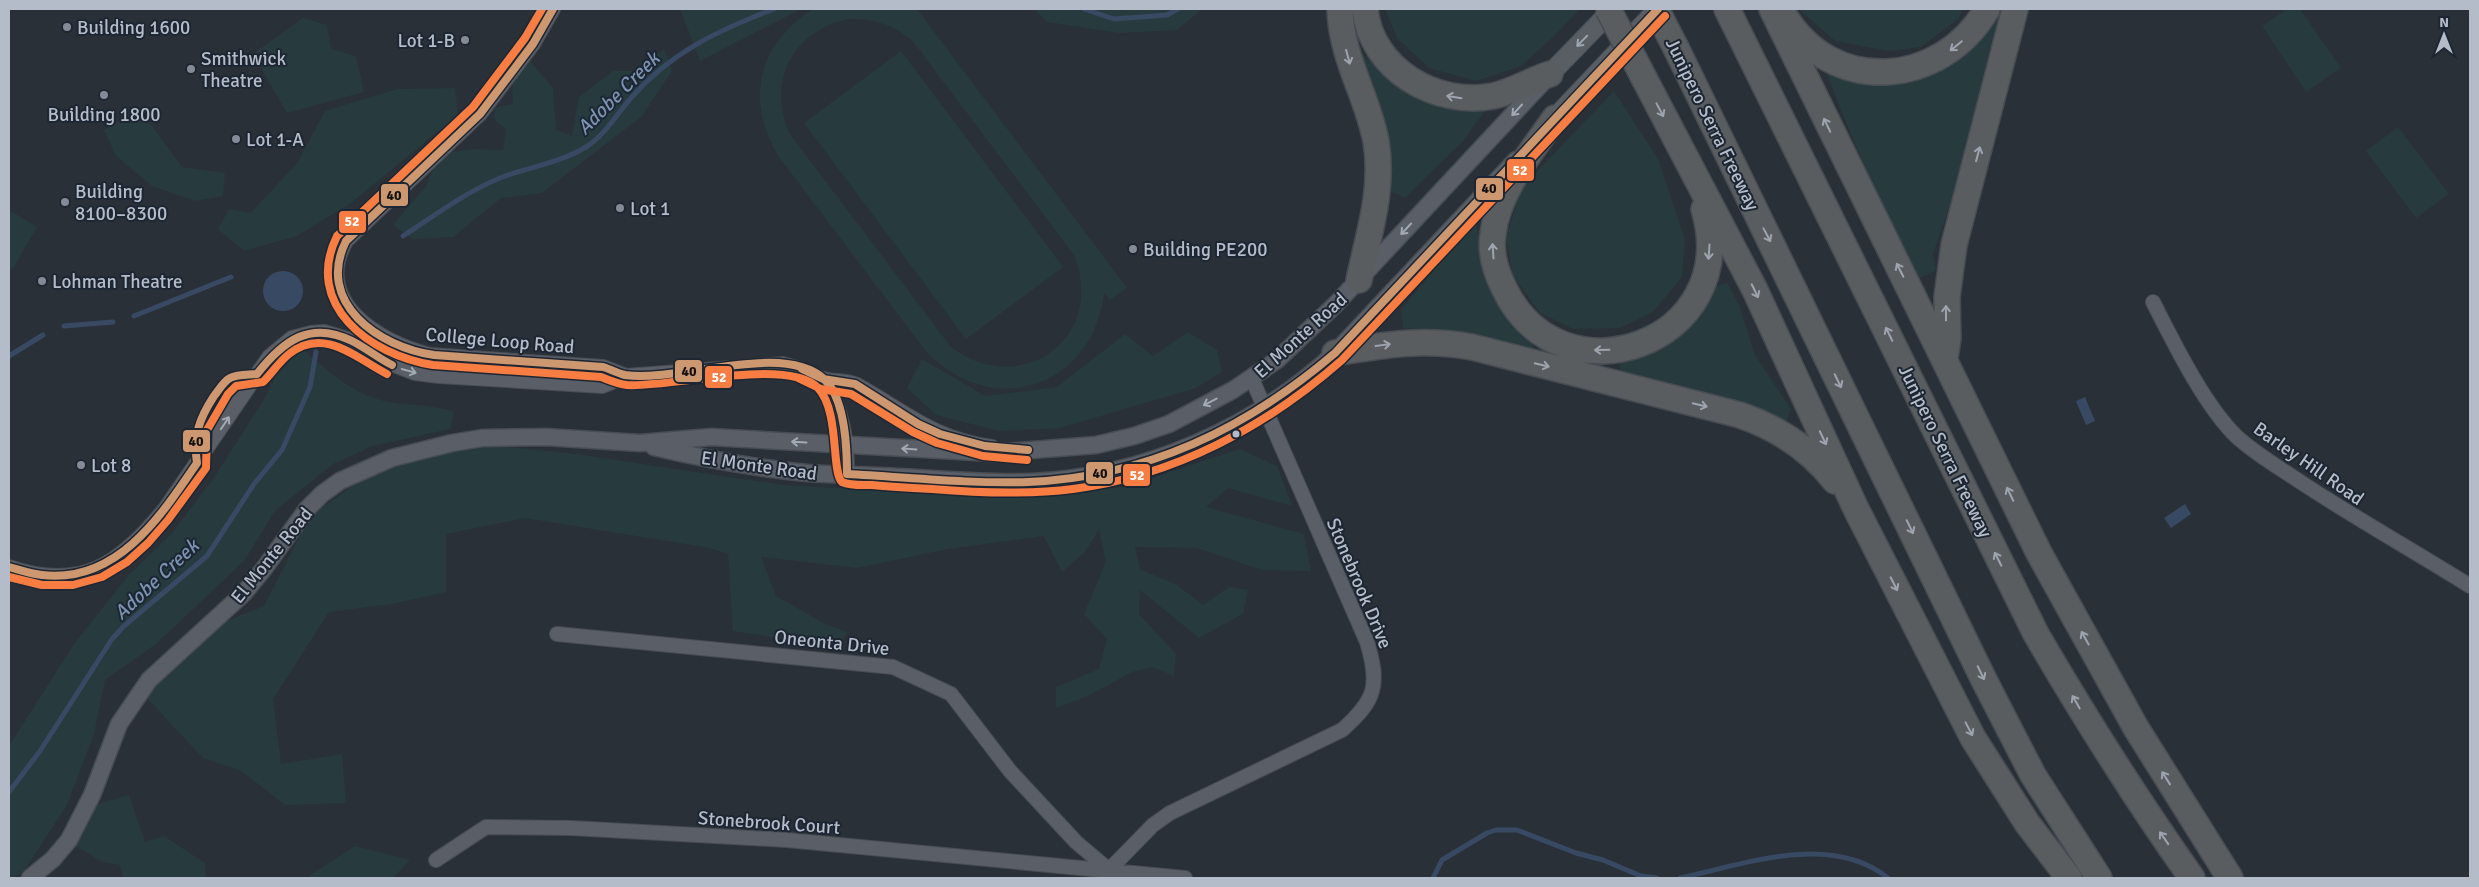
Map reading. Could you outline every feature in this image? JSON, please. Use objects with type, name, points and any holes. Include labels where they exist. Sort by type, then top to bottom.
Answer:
[{"type":"highway","points":[[1340,9],[1347,54],[1376,140],[1378,161],[1376,202],[1359,280]]},
{"type":"highway","points":[[1365,9],[1370,30],[1388,60],[1417,85],[1437,93],[1457,98],[1476,99],[1496,96],[1532,79],[1550,74]]},
{"type":"highway","points":[[1608,9],[1755,290],[1856,509],[1973,738],[2027,823],[2069,878]]},
{"type":"highway","name":"Junipero Serra Freeway","points":[[1657,9],[1984,680],[2033,775],[2099,878]]},
{"type":"highway","name":"Junipero Serra Freeway","points":[[1727,9],[2036,634],[2088,723],[2144,811],[2192,878]]},
{"type":"highway","points":[[1772,9],[2039,554],[2136,728],[2230,878]]},
{"type":"highway","points":[[1780,9],[1797,32],[1824,56],[1851,67],[1881,72],[1919,67],[1939,58],[1968,36],[1986,9]]},
{"type":"highway","points":[[1944,361],[1948,338],[1947,297],[1954,245],[2015,9]]},
{"type":"highway","points":[[1555,118],[1504,198],[1493,234],[1493,256],[1498,277],[1520,314],[1534,328],[1551,339],[1572,347],[1595,351],[1618,350],[1641,344],[1663,333],[1680,320],[1693,305],[1702,287],[1708,267],[1710,245],[1708,223],[1676,139]]},
{"type":"highway","points":[[1335,353],[1399,343],[1446,342],[1482,349],[1740,415],[1759,422],[1794,441],[1826,470],[1856,509]]},
{"type":"main road","name":"El Monte Road","points":[[1550,74],[1613,9]]},
{"type":"main road","name":"El Monte Road","points":[[1555,118],[1657,9]]},
{"type":"street","name":"College Loop Road","points":[[553,9],[533,44],[480,114],[346,240],[337,259],[335,276],[341,294],[352,312],[396,345],[439,356],[603,367],[626,376]]},
{"type":"street","name":"El Monte Road","points":[[30,878],[53,859],[69,840],[92,795],[119,724],[149,680],[244,593],[307,509],[322,494],[340,481],[392,458],[452,443],[482,438],[546,437],[640,443],[711,437],[955,452],[1045,450],[1096,445],[1169,424],[1252,378],[1293,346],[1359,280],[1550,74]]},
{"type":"street","name":"El Monte Road","points":[[640,443],[710,460],[807,473],[1030,482],[1104,473],[1177,452],[1211,436],[1265,406],[1311,375],[1335,353],[1555,118]]},
{"type":"street","name":"Barley Hill Road","points":[[2153,302],[2171,338],[2208,399],[2236,436],[2256,452],[2354,518],[2470,586]]},
{"type":"street","name":"College Loop Road","points":[[9,567],[50,577],[70,576],[100,568],[126,549],[149,528],[165,509],[269,357],[284,343],[304,335],[324,332],[339,335],[396,367],[439,376],[602,386],[626,376],[783,364],[802,369],[824,379],[855,384],[918,424],[962,441],[1009,450],[1045,450]]},
{"type":"street","name":"Stonebrook Drive","points":[[1109,874],[1153,825],[1170,813],[1342,730],[1358,715],[1372,693],[1374,666],[1367,642],[1252,378]]},
{"type":"street","points":[[824,379],[839,410],[848,444],[847,474]]},
{"type":"street","name":"Oneonta Drive","points":[[557,634],[893,667],[950,694],[1010,771],[1076,842],[1109,874]]},
{"type":"street","name":"Stonebrook Court","points":[[436,860],[486,827],[571,828],[787,840],[1109,874],[1185,878]]},
{"type":"green space","points":[[680,9],[801,9],[700,61]]},
{"type":"green space","points":[[813,9],[917,9],[1127,288],[1110,300],[1104,293],[1096,326],[1081,352],[1060,372],[1035,384],[1007,388],[979,385],[951,372],[925,350],[779,157],[768,136],[762,115],[760,95],[762,75],[769,56],[794,23]],"holes":[[[849,19],[875,21],[890,26],[912,40],[1074,255],[1081,285],[1079,312],[1068,335],[1051,352],[1029,363],[1004,367],[978,362],[951,347],[789,133],[783,113],[781,94],[784,76],[790,60],[800,46],[813,34],[829,25]]]},
{"type":"green space","points":[[1034,9],[1202,9],[1177,30],[1119,33],[1047,22]]},
{"type":"green space","points":[[1385,9],[1577,9],[1578,11],[1521,66],[1476,81],[1429,68],[1397,38]]},
{"type":"green space","points":[[1799,9],[1963,9],[1958,19],[1921,47],[1889,51],[1835,41]]},
{"type":"green space","points":[[1992,9],[2001,9],[1970,149],[1933,254],[1936,270],[1918,279],[1868,173],[1823,63],[1896,79]]},
{"type":"green space","points":[[2287,9],[2300,9],[2341,68],[2306,92],[2262,26]]},
{"type":"green space","points":[[303,18],[327,25],[331,49],[356,56],[364,92],[287,113],[253,54]]},
{"type":"green space","points":[[1354,45],[1385,75],[1413,95],[1428,99],[1471,102],[1488,107],[1463,141],[1405,198],[1385,189]]},
{"type":"green space","points":[[664,49],[672,71],[641,117],[542,193],[501,198],[453,237],[413,239],[393,225],[426,186],[440,154],[472,149],[503,150],[506,129],[495,121],[494,108],[513,104],[512,83],[530,61],[553,88],[556,130],[572,136],[579,97],[613,71],[638,71]]},
{"type":"green space","points":[[901,51],[1063,267],[966,339],[804,123]]},
{"type":"green space","points":[[455,88],[458,115],[351,203],[297,236],[244,251],[218,229],[229,209],[251,213],[297,163],[325,111],[397,89]]},
{"type":"green space","points":[[1614,91],[1658,159],[1685,240],[1682,277],[1653,312],[1620,328],[1573,329],[1540,313],[1513,276],[1506,239],[1521,188]]},
{"type":"green space","points":[[131,114],[150,123],[182,167],[225,173],[223,196],[195,201],[152,186],[116,156],[104,130]]},
{"type":"green space","points":[[2398,127],[2449,194],[2416,218],[2366,151]]},
{"type":"green space","points":[[9,210],[37,227],[14,267],[9,270]]},
{"type":"green space","points":[[1474,221],[1481,239],[1485,280],[1539,355],[1436,331],[1403,328],[1401,310]]},
{"type":"green space","points":[[1727,283],[1739,305],[1755,355],[1791,409],[1785,425],[1620,379],[1620,358],[1701,290]]},
{"type":"green space","points":[[1188,332],[1217,350],[1222,372],[1196,388],[1060,428],[999,431],[936,415],[907,388],[922,359],[985,396],[1057,387],[1125,334],[1153,356]]},
{"type":"green space","points":[[300,347],[341,380],[364,394],[389,402],[430,406],[454,412],[450,429],[373,446],[333,464],[275,511],[244,561],[156,644],[105,680],[94,734],[67,805],[24,871],[13,878],[9,878],[9,746],[74,644],[127,577],[172,533],[213,479],[263,401],[279,369]]},
{"type":"green space","points":[[487,445],[576,454],[783,485],[977,496],[1125,487],[1240,449],[1277,466],[1292,506],[1228,488],[1206,507],[1304,534],[1311,571],[1262,570],[1197,548],[1135,547],[1140,569],[1177,585],[1203,605],[1229,587],[1248,590],[1243,614],[1199,638],[1140,590],[1139,614],[1176,654],[1174,676],[1152,667],[1132,672],[1088,696],[1056,708],[1056,687],[1099,669],[1107,639],[1084,614],[1106,562],[1099,530],[1085,552],[1062,572],[1044,536],[948,549],[857,568],[761,557],[776,596],[827,625],[848,632],[838,647],[733,631],[728,554],[710,548],[525,518],[446,534],[446,592],[392,604],[329,612],[273,699],[281,764],[342,754],[346,803],[285,805],[241,771],[203,758],[147,698],[190,635],[264,606],[309,517],[381,466]]},
{"type":"green space","points":[[129,795],[145,842],[164,836],[205,863],[206,878],[123,878],[120,865],[102,862],[73,844],[87,807]]},
{"type":"green space","points":[[355,846],[410,860],[393,878],[306,878]]},
{"type":"water","points":[[287,271],[294,274],[300,280],[303,291],[302,299],[294,308],[287,311],[279,311],[272,308],[264,299],[263,287],[266,280],[275,272]]},
{"type":"water","points":[[2085,397],[2095,421],[2086,425],[2076,401]]},
{"type":"water","points":[[2185,504],[2191,514],[2171,528],[2164,518]]},
{"type":"waterway","name":"Adobe Creek","points":[[403,236],[450,205],[487,184],[511,174],[566,157],[586,147],[605,131],[646,82],[679,55],[715,34],[774,9]]},
{"type":"waterway","name":"Adobe Creek","points":[[1084,9],[1114,19],[1167,15],[1178,9]]},
{"type":"waterway","points":[[134,316],[231,277]]},
{"type":"waterway","points":[[64,326],[113,322]]},
{"type":"waterway","points":[[9,356],[43,335]]},
{"type":"waterway","name":"Adobe Creek","points":[[9,792],[40,751],[112,639],[124,626],[207,556],[254,484],[282,450],[310,387],[316,352]]},
{"type":"waterway","points":[[1433,878],[1442,860],[1487,833],[1496,830],[1517,830],[1576,853],[1603,860],[1641,876],[1657,878]]},
{"type":"waterway","points":[[1680,878],[1759,860],[1814,854],[1840,857],[1865,864],[1888,878]]},
{"type":"transit line","name":"52","points":[[542,9],[525,38],[473,107],[337,236],[329,261],[329,284],[336,305],[349,323],[366,338],[387,350],[409,359],[433,365],[601,377],[627,385],[646,385],[756,374],[782,375],[803,379],[818,388],[825,398],[832,425],[839,476],[842,482],[857,485],[1002,493],[1073,489],[1147,473],[1217,445],[1282,407],[1342,360],[1665,16]]},
{"type":"transit line","name":"40","points":[[553,9],[533,44],[480,114],[346,241],[339,263],[339,284],[346,302],[358,318],[374,332],[393,343],[434,355],[603,367],[625,375],[647,376],[756,363],[782,363],[806,368],[824,379],[831,387],[836,398],[843,424],[847,474],[1005,482],[1072,478],[1114,470],[1154,459],[1193,444],[1230,426],[1266,405],[1301,380],[1335,353],[1658,9]]},
{"type":"transit line","name":"40","points":[[9,567],[42,575],[69,575],[93,569],[115,557],[134,542],[168,504],[197,463],[196,444],[198,428],[209,404],[221,386],[233,377],[257,374],[277,352],[298,337],[323,333],[337,335],[352,341],[392,365]]},
{"type":"transit line","name":"52","points":[[9,577],[42,585],[73,585],[102,577],[127,562],[148,543],[168,520],[206,468],[207,430],[228,394],[236,386],[263,382],[285,357],[302,346],[315,343],[340,348],[387,374]]},
{"type":"transit line","name":"40","points":[[802,369],[823,379],[855,384],[918,424],[940,434],[985,446],[1028,450]]},
{"type":"transit line","name":"52","points":[[798,378],[821,389],[851,394],[913,432],[937,443],[983,456],[1027,460]]},
{"type":"place","name":"Building 1600","points":[[67,27]]},
{"type":"place","name":"Lot 1-B","points":[[465,40]]},
{"type":"place","name":"Smithwick Theatre","points":[[191,69]]},
{"type":"place","name":"Building 1800","points":[[104,95]]},
{"type":"place","name":"Lot 1-A","points":[[236,139]]},
{"type":"place","name":"Building 8100–8300","points":[[65,202]]},
{"type":"place","name":"Lot 1","points":[[620,208]]},
{"type":"place","name":"Building PE200","points":[[1133,249]]},
{"type":"place","name":"Lohman Theatre","points":[[42,281]]},
{"type":"place","name":"Lot 8","points":[[81,465]]}]
